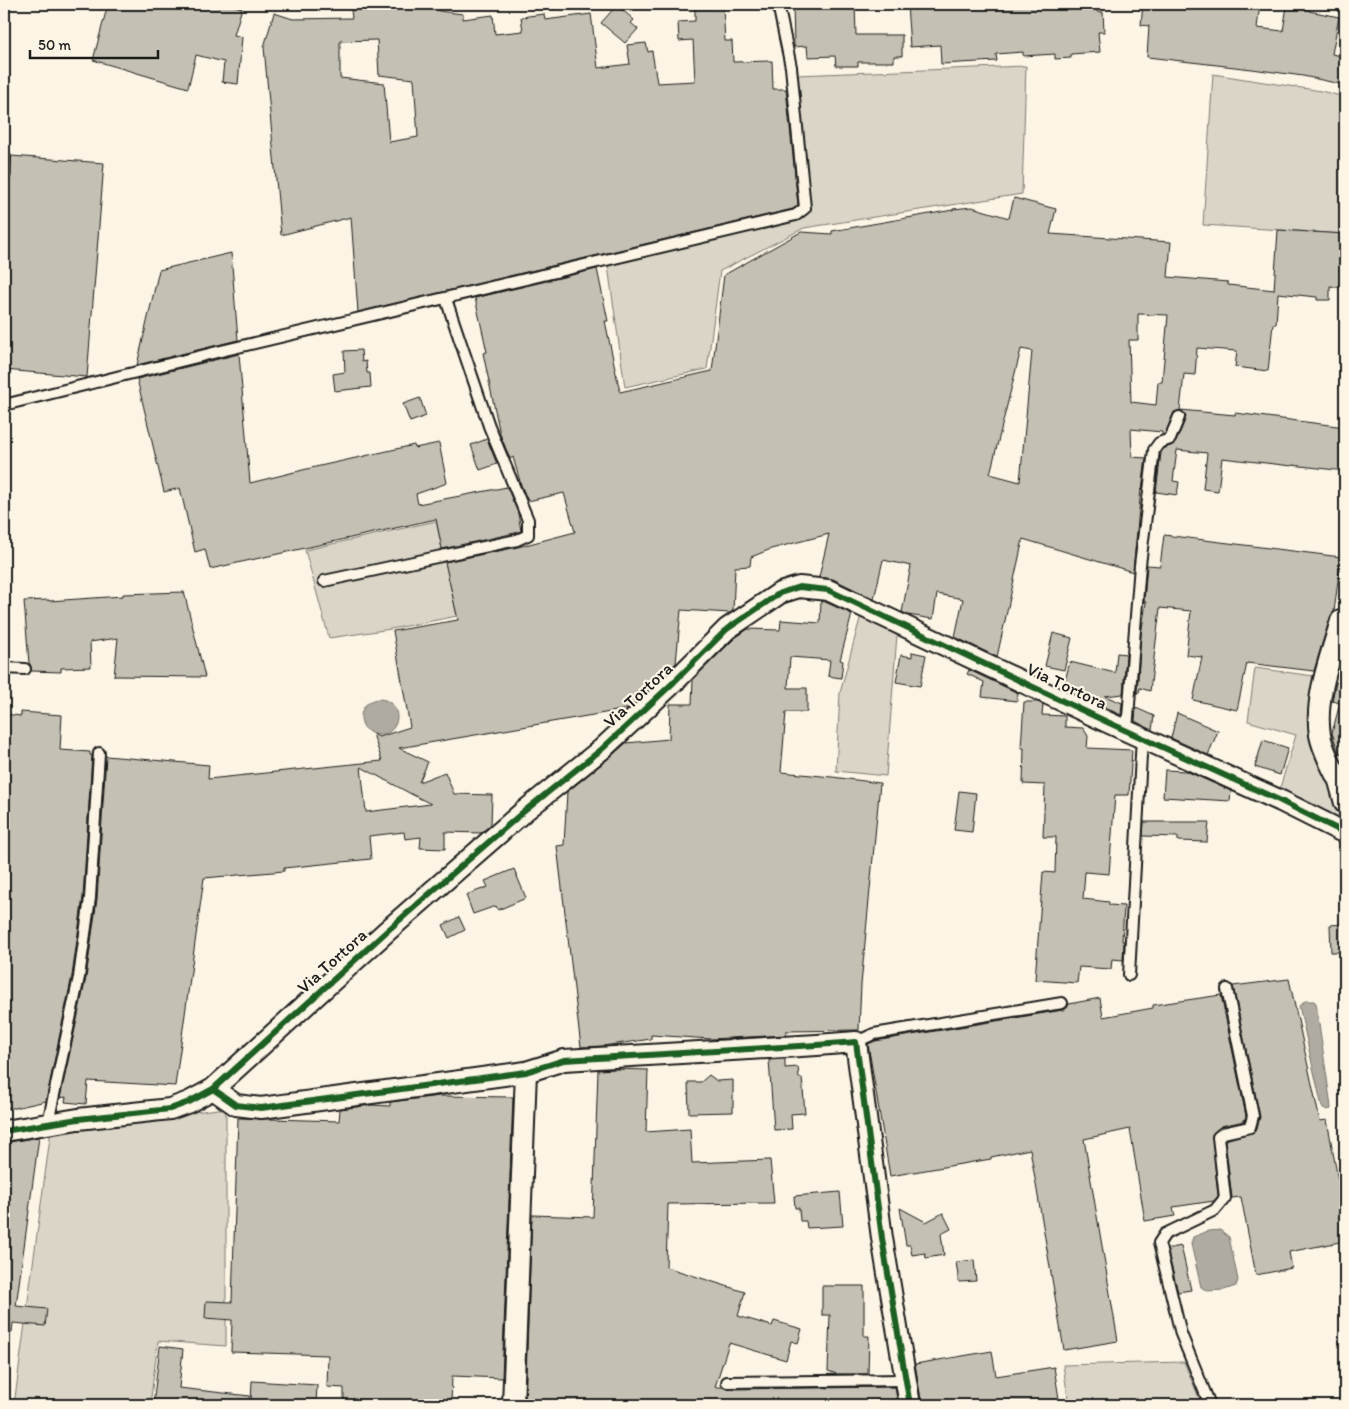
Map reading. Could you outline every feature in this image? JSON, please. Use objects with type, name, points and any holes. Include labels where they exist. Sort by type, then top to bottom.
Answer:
[{"type":"street","name":"Via Tortora","points":[[4,1131],[102,1116],[170,1110],[213,1089],[475,854],[522,813],[602,749],[674,682],[727,629],[780,593],[799,587],[828,590],[1281,801],[1345,833]]},
{"type":"street","points":[[1345,619],[1341,620],[1323,683],[1320,711],[1320,735],[1327,756],[1342,779],[1345,803]]},
{"type":"street","points":[[213,1089],[236,1105],[261,1108],[526,1072],[564,1060],[856,1042],[882,1238],[910,1405]]},
{"type":"street","points":[[513,1405],[526,1072]]},
{"type":"lane","points":[[4,404],[796,215],[805,208],[791,67],[778,4]]},
{"type":"lane","points":[[4,176],[5,158]]},
{"type":"lane","points":[[324,581],[517,540],[528,535],[528,520],[489,426],[446,299]]},
{"type":"lane","points":[[1129,975],[1140,565],[1154,450],[1158,443],[1170,439],[1179,417]]},
{"type":"lane","points":[[4,668],[25,669]]},
{"type":"lane","points":[[48,1123],[79,977],[90,898],[99,753]]},
{"type":"lane","points":[[1210,1405],[1181,1334],[1159,1243],[1165,1234],[1215,1210],[1225,1198],[1218,1137],[1224,1132],[1250,1127],[1253,1116],[1227,989]]},
{"type":"lane","points":[[856,1042],[874,1034],[1062,1003]]},
{"type":"lane","points":[[727,1382],[906,1380]]},
{"type":"shaded area","points":[[1026,66],[1022,194],[804,228],[720,271],[707,369],[625,387],[608,266],[802,219],[809,211],[797,75]]},
{"type":"shaded area","points":[[1213,74],[1321,91],[1345,97],[1345,234],[1203,225]]},
{"type":"shaded area","points":[[436,521],[457,616],[391,629],[329,638],[305,550]]},
{"type":"shaded area","points":[[861,615],[897,635],[886,776],[836,771],[840,693]]},
{"type":"shaded area","points":[[1255,668],[1321,677],[1316,732],[1345,818],[1345,823],[1279,791],[1296,735],[1248,721]]},
{"type":"shaded area","points":[[379,699],[386,700],[392,704],[396,710],[396,724],[392,730],[386,734],[379,735],[372,734],[366,730],[362,724],[361,717],[362,710],[366,704],[372,700]]},
{"type":"shaded area","points":[[1305,1001],[1314,1001],[1316,1003],[1330,1099],[1331,1109],[1327,1110],[1322,1107],[1299,1006]]},
{"type":"shaded area","points":[[226,1108],[226,1346],[158,1341],[150,1405],[14,1405],[51,1130]]},
{"type":"shaded area","points":[[1220,1230],[1229,1237],[1238,1280],[1236,1286],[1224,1290],[1207,1291],[1201,1287],[1191,1244],[1193,1237],[1208,1231]]},
{"type":"shaded area","points":[[1184,1362],[1202,1405],[1069,1405],[1063,1365]]},
{"type":"building","points":[[108,4],[227,4],[242,8],[234,35],[242,37],[238,84],[222,82],[224,62],[196,55],[188,88],[93,60]]},
{"type":"building","points":[[399,4],[425,4],[438,5],[439,11],[463,14],[463,19],[493,15],[495,34],[523,31],[521,17],[544,14],[545,20],[591,14],[598,68],[630,64],[627,45],[646,43],[648,52],[652,51],[657,83],[695,81],[693,40],[679,41],[678,22],[695,21],[695,8],[723,7],[725,41],[732,41],[733,62],[772,61],[773,89],[786,89],[798,205],[793,209],[358,312],[351,217],[281,235],[264,47],[274,13],[293,19],[352,18],[351,10],[400,9]],"holes":[[[377,40],[379,75],[414,79],[418,137],[389,142],[384,83],[340,78],[340,41]]]},
{"type":"building","points":[[793,4],[855,4],[856,35],[902,35],[902,56],[894,56],[894,62],[858,62],[858,66],[836,66],[835,56],[808,57],[807,46],[794,47]]},
{"type":"building","points":[[907,4],[1068,4],[1068,10],[1097,8],[1097,12],[1103,12],[1104,32],[1098,32],[1100,52],[1071,54],[1071,58],[1055,59],[1055,54],[1023,56],[1023,52],[996,54],[997,61],[941,64],[940,45],[910,47]]},
{"type":"building","points":[[1143,4],[1260,4],[1257,28],[1283,31],[1287,6],[1309,9],[1309,11],[1339,17],[1332,54],[1345,57],[1345,85],[1303,76],[1147,57],[1149,26],[1141,25]]},
{"type":"building","points":[[617,5],[634,20],[631,23],[638,29],[625,43],[601,23]]},
{"type":"building","points":[[11,156],[104,163],[87,377],[4,370],[6,309],[4,309],[4,233],[8,182],[11,176]]},
{"type":"building","points":[[1014,198],[1056,209],[1050,234],[1171,242],[1168,277],[1228,282],[1228,285],[1274,290],[1278,230],[1345,234],[1345,288],[1330,286],[1330,300],[1317,300],[1317,297],[1278,293],[1276,324],[1273,324],[1268,371],[1235,367],[1237,351],[1197,348],[1195,375],[1184,374],[1180,410],[1235,415],[1235,413],[1345,427],[1345,471],[1222,458],[1218,491],[1203,489],[1207,453],[1177,450],[1173,481],[1179,482],[1177,495],[1156,492],[1161,453],[1163,449],[1176,442],[1186,416],[1181,411],[1174,412],[1165,434],[1162,435],[1162,432],[1131,429],[1132,457],[1146,458],[1133,572],[1023,539],[997,657],[955,637],[963,599],[937,594],[933,619],[908,615],[902,612],[911,566],[883,560],[874,599],[833,579],[819,577],[829,534],[771,549],[751,557],[750,566],[735,567],[733,611],[730,613],[681,610],[676,663],[628,709],[399,748],[428,762],[419,782],[445,772],[454,794],[492,795],[491,824],[481,833],[445,832],[445,849],[420,848],[421,837],[405,839],[404,832],[369,836],[371,859],[284,868],[284,871],[204,878],[175,1086],[88,1081],[86,1104],[65,1102],[66,1097],[60,1098],[86,978],[97,899],[106,756],[209,765],[208,779],[382,761],[373,734],[379,737],[410,727],[393,631],[458,620],[445,562],[518,547],[575,532],[564,493],[528,501],[521,485],[513,457],[510,459],[500,434],[483,353],[487,352],[475,298],[597,269],[608,321],[605,321],[620,392],[712,371],[724,275],[801,232],[832,234],[832,231],[972,207],[1009,218]],"holes":[[[1138,314],[1168,315],[1162,382],[1158,382],[1156,405],[1131,402],[1129,340],[1138,340]],[[1021,349],[1032,351],[1020,482],[990,474]],[[361,767],[431,804],[366,812]]]},
{"type":"building","points":[[231,253],[238,340],[137,365],[159,270]]},
{"type":"building","points":[[361,350],[362,362],[366,361],[367,373],[370,373],[371,387],[335,391],[333,374],[345,372],[344,351]]},
{"type":"building","points":[[239,354],[250,483],[414,445],[415,448],[439,443],[447,483],[416,494],[418,504],[507,487],[518,513],[521,531],[442,549],[436,519],[210,569],[205,549],[195,552],[180,488],[164,492],[137,379]]},
{"type":"building","points":[[420,398],[426,416],[410,422],[403,404]]},
{"type":"building","points":[[487,439],[497,464],[480,470],[471,445]]},
{"type":"building","points":[[1164,535],[1341,557],[1334,612],[1330,618],[1314,671],[1247,663],[1237,710],[1193,700],[1202,657],[1186,655],[1191,611],[1160,608],[1150,691],[1140,688],[1139,693],[1137,693],[1141,635],[1146,602],[1144,602],[1147,565],[1160,566]]},
{"type":"building","points":[[184,592],[205,677],[114,676],[118,638],[90,642],[91,667],[61,668],[61,672],[31,671],[24,601]]},
{"type":"building","points":[[821,601],[852,614],[840,660],[843,661],[841,678],[828,676],[830,660],[790,657],[788,688],[807,688],[807,712],[786,712],[781,772],[880,783],[861,985],[859,1030],[786,1031],[786,1035],[711,1039],[651,1035],[651,1039],[603,1046],[581,1047],[557,846],[564,845],[567,792],[626,743],[669,739],[670,704],[692,704],[693,679],[735,638],[748,629],[780,630],[781,620],[820,623]]},
{"type":"building","points":[[1053,633],[1072,638],[1064,670],[1045,666]]},
{"type":"building","points":[[912,652],[926,655],[920,686],[896,682],[901,655],[912,657]]},
{"type":"building","points":[[1117,653],[1126,654],[1123,694],[1105,696],[1122,703],[1121,715],[1078,695],[1081,690],[1064,684],[1070,662],[1115,673]]},
{"type":"building","points":[[969,670],[1018,693],[1017,701],[982,697],[984,682],[967,674]]},
{"type":"building","points":[[1336,682],[1345,685],[1345,755],[1339,753],[1332,733],[1340,703],[1332,701]]},
{"type":"building","points":[[1024,702],[1038,702],[1043,705],[1042,715],[1065,716],[1065,727],[1083,728],[1088,736],[1087,748],[1132,750],[1129,795],[1115,795],[1109,874],[1085,872],[1083,899],[1109,902],[1109,905],[1124,906],[1123,960],[1112,959],[1111,969],[1079,967],[1077,983],[1035,980],[1043,872],[1055,873],[1056,837],[1043,837],[1045,785],[1023,784],[1024,748],[1021,748]]},
{"type":"building","points":[[1136,708],[1154,716],[1152,730],[1135,721]]},
{"type":"building","points":[[21,712],[62,715],[60,750],[90,752],[90,755],[92,755],[83,897],[72,976],[46,1101],[15,1108],[4,1108],[4,714],[21,716]]},
{"type":"building","points":[[1177,713],[1218,731],[1208,755],[1171,738]]},
{"type":"building","points":[[1263,740],[1288,748],[1280,775],[1255,767]]},
{"type":"building","points":[[1165,770],[1186,771],[1231,791],[1230,801],[1163,797]]},
{"type":"building","points":[[959,791],[976,793],[972,832],[954,830]]},
{"type":"building","points":[[1144,822],[1209,822],[1207,842],[1178,841],[1178,837],[1143,836]]},
{"type":"building","points":[[514,869],[526,898],[498,910],[496,906],[473,914],[466,895],[488,887],[485,881]]},
{"type":"building","points":[[459,917],[465,930],[449,938],[443,925]]},
{"type":"building","points":[[1345,924],[1345,952],[1331,952],[1330,925]]},
{"type":"building","points":[[1289,979],[1320,1121],[1327,1120],[1345,1217],[1345,1241],[1289,1252],[1292,1268],[1256,1275],[1241,1197],[1232,1198],[1225,1140],[1254,1132],[1257,1129],[1260,1117],[1233,986]]},
{"type":"building","points":[[1221,995],[1246,1116],[1244,1121],[1221,1126],[1212,1135],[1218,1196],[1214,1201],[1173,1207],[1175,1216],[1145,1221],[1130,1129],[1084,1139],[1118,1341],[1064,1350],[1030,1149],[991,1157],[991,1159],[890,1176],[868,1044],[875,1041],[1063,1010],[1069,1004],[1100,998],[1103,1017],[1153,1008],[1153,1005]]},
{"type":"building","points":[[785,1059],[785,1068],[798,1067],[799,1078],[802,1078],[805,1113],[791,1114],[792,1129],[774,1130],[769,1060]]},
{"type":"building","points":[[598,1070],[648,1070],[646,1132],[690,1129],[692,1163],[770,1160],[774,1203],[668,1204],[666,1267],[745,1292],[738,1316],[772,1326],[774,1321],[802,1329],[798,1343],[791,1341],[786,1360],[729,1343],[715,1387],[727,1389],[895,1387],[898,1405],[525,1405],[532,1215],[593,1217]]},
{"type":"building","points":[[709,1075],[717,1081],[733,1080],[733,1112],[689,1113],[688,1082],[701,1082]]},
{"type":"building","points":[[440,1096],[513,1097],[502,1378],[452,1376],[451,1405],[344,1405],[344,1388],[327,1387],[328,1355],[231,1352],[232,1320],[205,1318],[206,1301],[232,1302],[238,1118],[339,1121],[340,1109],[372,1105],[390,1106],[390,1102]]},
{"type":"building","points":[[39,1137],[16,1306],[47,1309],[45,1326],[13,1323],[12,1332],[4,1331],[4,1143]]},
{"type":"building","points":[[840,1192],[843,1226],[807,1228],[806,1221],[800,1221],[799,1208],[795,1208],[794,1196]]},
{"type":"building","points":[[900,1208],[926,1222],[943,1213],[951,1229],[941,1234],[944,1255],[926,1258],[925,1253],[912,1255],[910,1245],[906,1245]]},
{"type":"building","points":[[1181,1246],[1191,1290],[1178,1292],[1167,1249]]},
{"type":"building","points":[[974,1260],[976,1281],[959,1282],[956,1262]]},
{"type":"building","points":[[822,1286],[864,1286],[864,1336],[869,1336],[868,1374],[837,1374],[828,1371],[830,1315],[822,1315]]},
{"type":"building","points":[[160,1346],[183,1349],[179,1388],[250,1396],[249,1405],[153,1405]]},
{"type":"building","points":[[992,1351],[996,1376],[1054,1367],[1060,1405],[922,1405],[915,1364]]},
{"type":"building","points":[[252,1381],[317,1385],[316,1405],[262,1405],[262,1403],[251,1402]]},
{"type":"cycle path","points":[[4,1131],[78,1119],[170,1109],[189,1102],[213,1089],[475,854],[522,813],[602,749],[674,682],[727,629],[780,593],[799,587],[828,590],[1105,721],[1281,801],[1345,833]]},
{"type":"cycle path","points":[[213,1089],[236,1105],[261,1108],[526,1072],[564,1060],[856,1042],[882,1238],[910,1405]]}]
